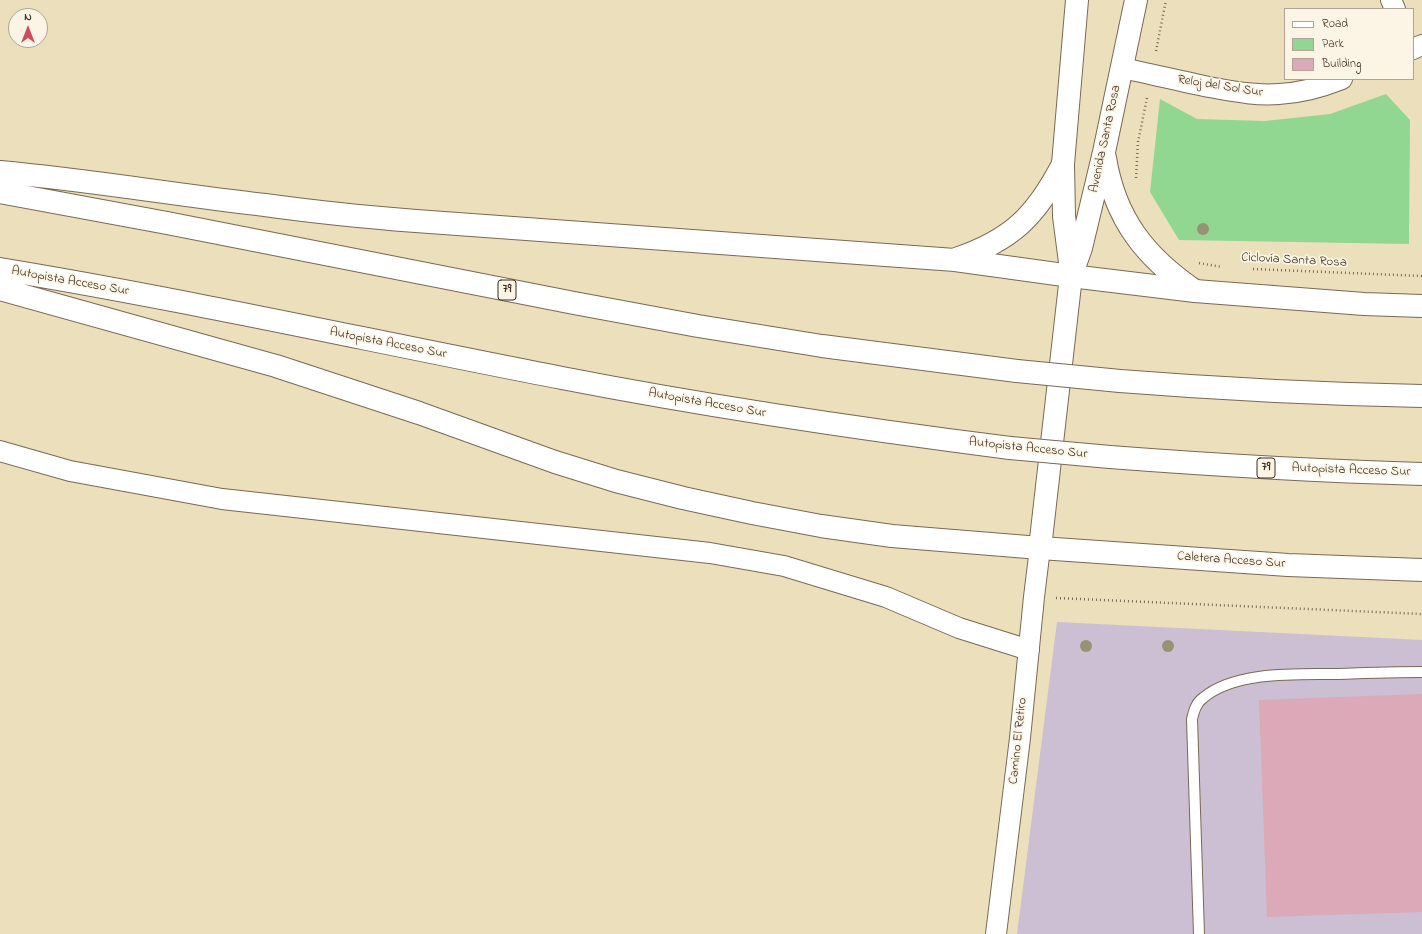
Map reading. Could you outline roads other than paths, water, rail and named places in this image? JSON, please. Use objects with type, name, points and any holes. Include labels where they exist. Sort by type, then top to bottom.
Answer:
[{"type":"main road","name":"Avenida Santa Rosa","points":[[1071,276],[1064,216],[1063,164],[1077,0]]},
{"type":"main road","name":"Avenida Santa Rosa","points":[[1040,548],[1071,276],[1081,248],[1104,152],[1136,0]]},
{"type":"main road","points":[[1104,152],[1108,174],[1115,196],[1123,216],[1137,238],[1158,263],[1195,291]]},
{"type":"main road","points":[[955,260],[985,248],[1018,227],[1044,198],[1063,164]]},
{"type":"main road","points":[[0,172],[103,183],[264,205],[416,221],[955,260],[1195,291],[1288,299],[1422,306]]},
{"type":"main road","name":"79","points":[[0,192],[159,221],[698,326],[830,347],[1017,371],[1120,381],[1234,390],[1349,395],[1422,396]]},
{"type":"main road","name":"Autopista Acceso Sur","points":[[0,269],[127,292],[677,399],[892,433],[1010,448],[1110,457],[1230,466],[1422,474]]},
{"type":"main road","name":"Caletera Acceso Sur","points":[[0,289],[276,366],[419,413],[555,462],[616,481],[683,498],[752,513],[820,526],[892,536],[1288,565],[1422,570]]},
{"type":"street","name":"Reloj del Sol Sur","points":[[1122,68],[1234,91],[1256,94],[1300,92],[1339,80]]},
{"type":"street","points":[[0,451],[70,472],[222,499],[710,553],[784,566],[886,596],[959,628],[1029,650]]},
{"type":"street","name":"Camino El Retiro","points":[[996,934],[1040,548]]},
{"type":"lane","points":[[1199,934],[1192,719],[1195,706],[1203,698],[1220,688],[1241,680],[1282,675],[1422,672]]}]
